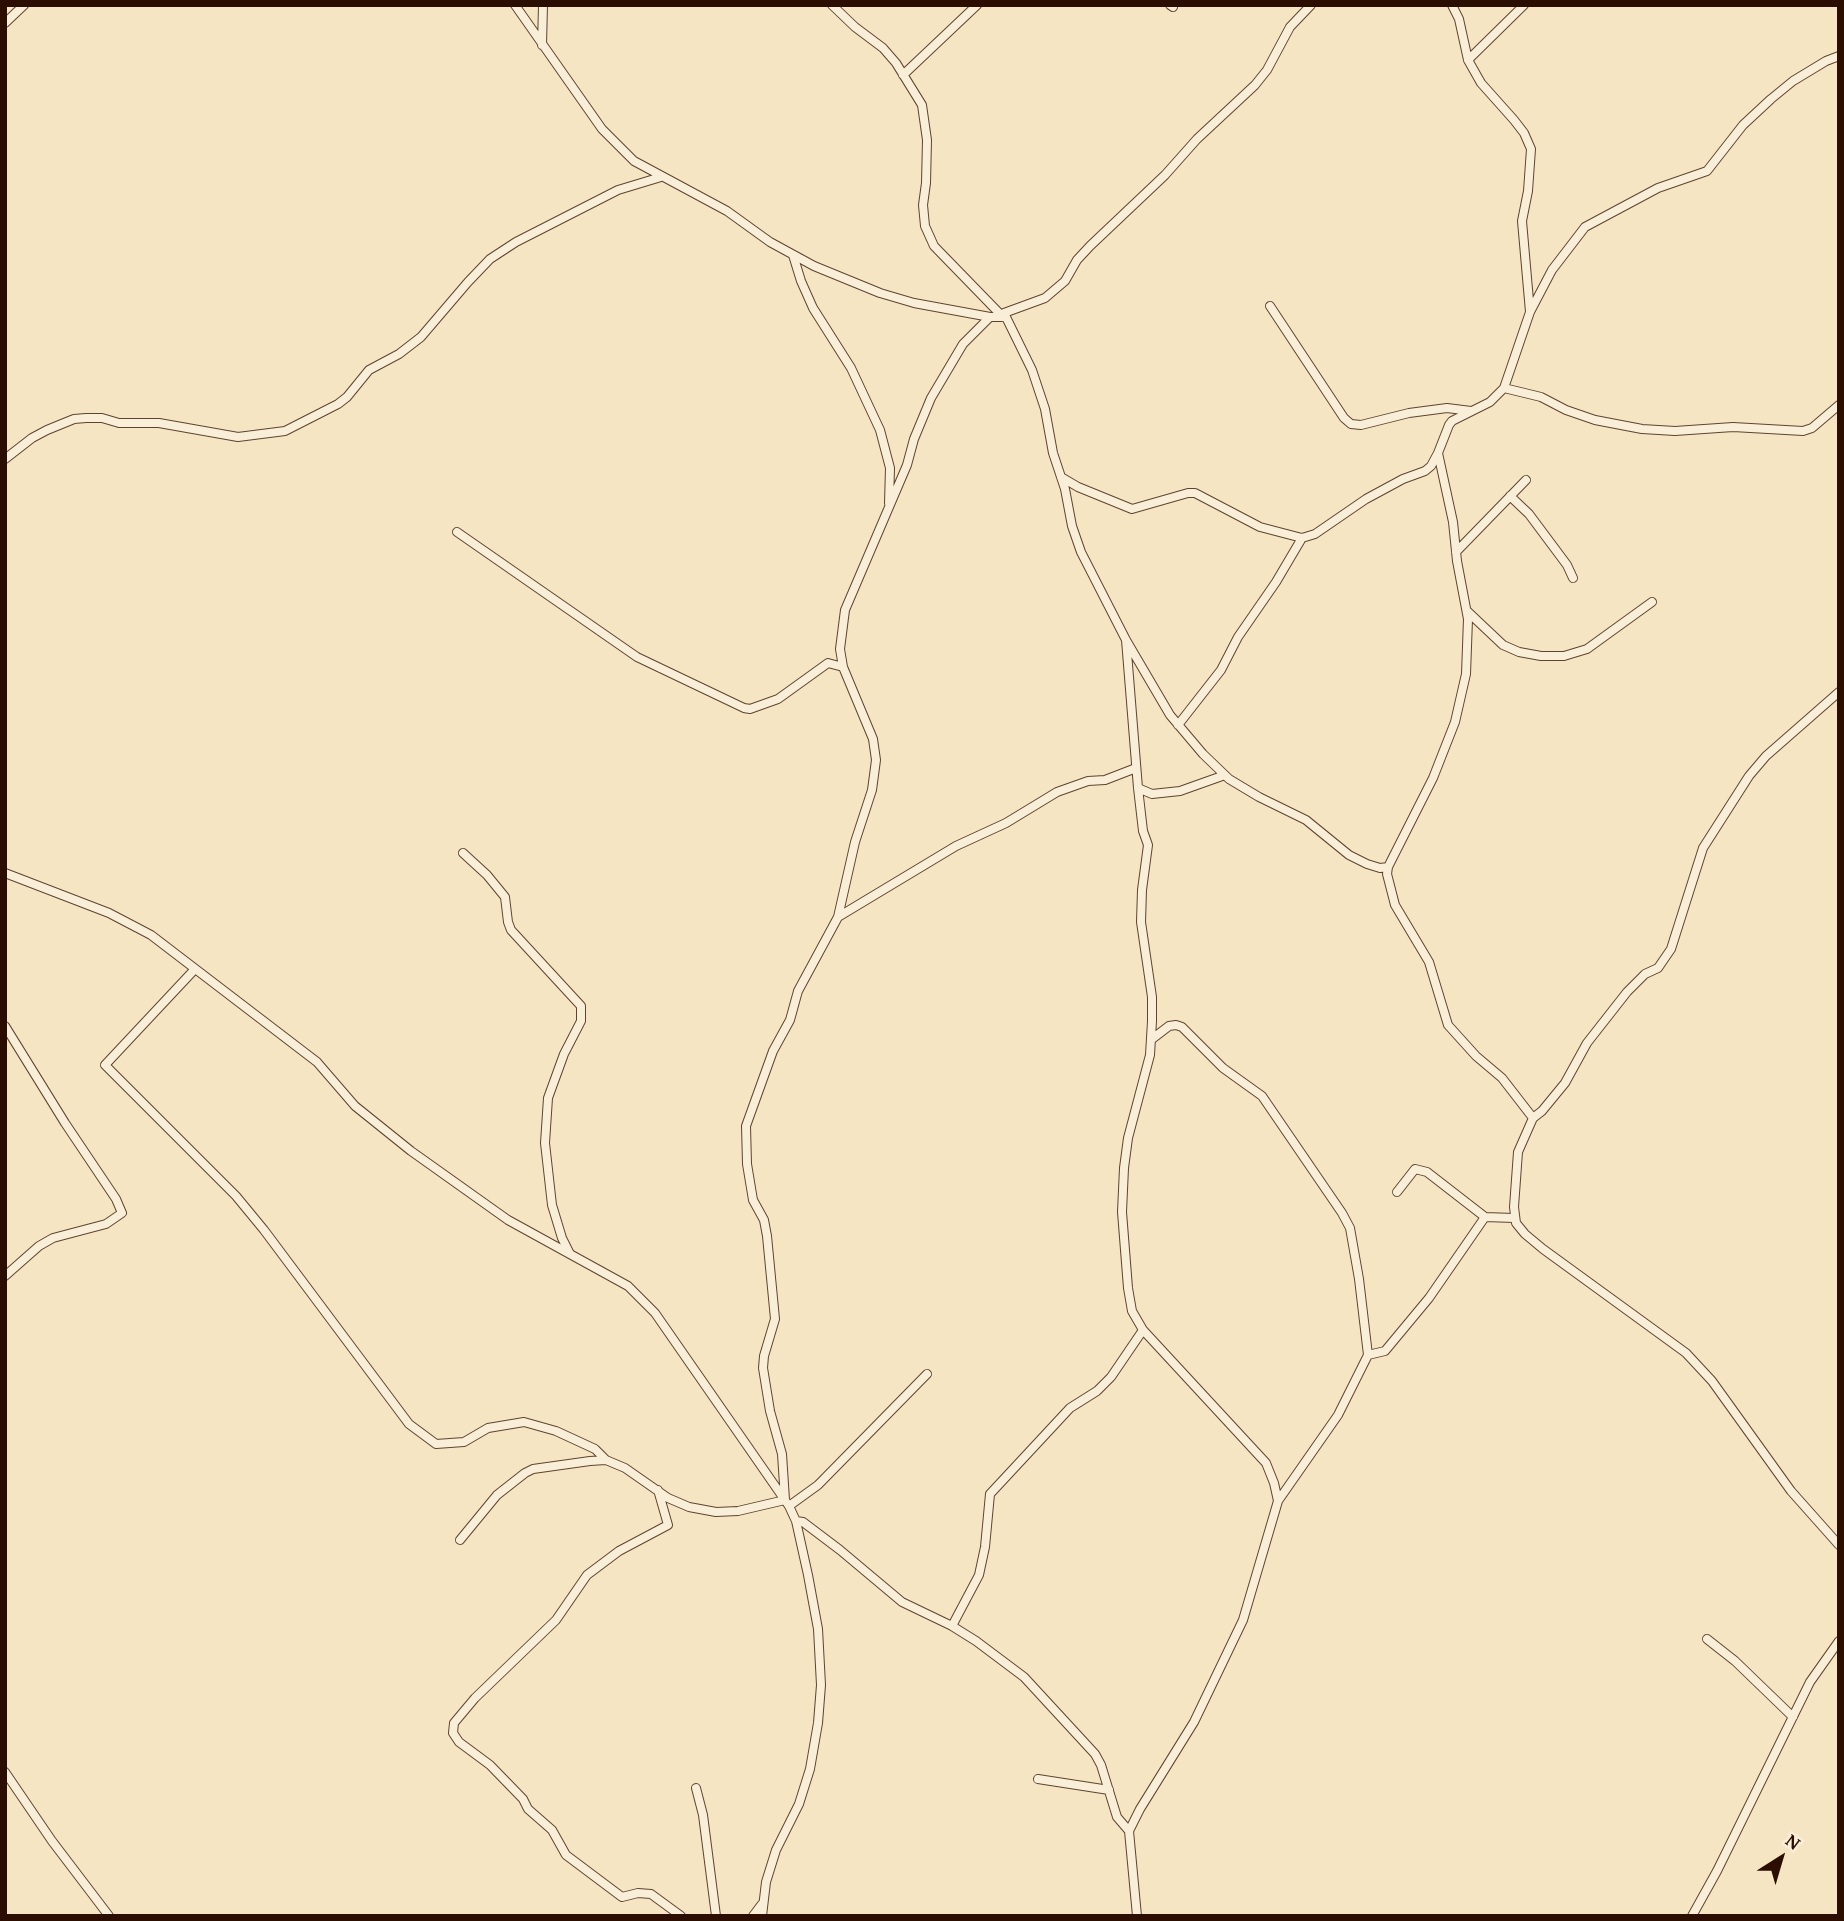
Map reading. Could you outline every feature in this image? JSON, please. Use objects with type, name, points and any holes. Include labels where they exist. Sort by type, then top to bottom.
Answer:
[{"type":"street","points":[[5,23],[24,5]]},
{"type":"street","points":[[515,5],[608,136],[635,161],[727,211],[793,255],[880,293],[914,303],[990,317],[1003,315],[1045,298],[1066,281],[1084,253],[1165,175],[1197,139],[1255,85],[1267,70],[1290,27],[1311,5]]},
{"type":"street","points":[[542,45],[543,5]]},
{"type":"street","points":[[832,5],[883,48],[922,105],[927,164],[923,205],[925,226],[934,246],[1003,315],[1032,370],[1045,409],[1053,453],[1081,552],[1126,640],[1178,725],[1224,775],[1259,797],[1306,820],[1349,855],[1367,864],[1380,868],[1388,867]]},
{"type":"street","points":[[903,75],[977,5]]},
{"type":"street","points":[[1452,5],[1459,19],[1468,60],[1481,83],[1524,133],[1531,149],[1528,191],[1522,221],[1530,312]]},
{"type":"street","points":[[1468,60],[1524,5]]},
{"type":"street","points":[[1061,477],[1078,487],[1132,509],[1195,493],[1260,527],[1302,538],[1315,534],[1366,499],[1425,471],[1438,453],[1449,425],[1490,402],[1504,388],[1530,312],[1552,270],[1585,227],[1658,188],[1707,171],[1743,125],[1771,99],[1804,74],[1839,56]]},
{"type":"street","points":[[5,458],[32,438],[74,419],[102,418],[119,423],[159,423],[238,437],[285,431],[338,404],[369,370],[399,354],[421,337],[468,282],[507,247],[618,190],[661,177]]},
{"type":"street","points":[[793,255],[813,308],[851,368],[880,430],[890,468],[889,506]]},
{"type":"street","points":[[1270,306],[1344,418],[1351,424],[1361,425],[1409,412],[1447,408],[1471,411]]},
{"type":"street","points":[[787,1503],[782,1454],[770,1410],[764,1368],[764,1356],[775,1320],[767,1236],[764,1220],[753,1200],[747,1164],[746,1126],[773,1051],[790,1020],[798,991],[838,917],[855,842],[872,790],[876,760],[873,739],[843,667],[840,649],[845,610],[907,465],[914,439],[931,398],[964,344],[990,317]]},
{"type":"street","points":[[1504,388],[1541,397],[1566,410],[1595,420],[1642,429],[1675,431],[1733,427],[1803,431],[1812,428],[1839,405]]},
{"type":"street","points":[[1438,453],[1453,522],[1467,611],[1466,674],[1455,722],[1433,778],[1388,867],[1387,874],[1395,905],[1429,962],[1448,1025],[1476,1056],[1502,1079],[1533,1118]]},
{"type":"street","points":[[1456,552],[1526,480]]},
{"type":"street","points":[[1510,496],[1529,514],[1567,565],[1573,578]]},
{"type":"street","points":[[457,531],[637,657],[744,708],[750,709],[778,699],[828,663],[843,667]]},
{"type":"street","points":[[1178,725],[1221,670],[1238,637],[1302,538]]},
{"type":"street","points":[[1467,611],[1503,645],[1519,652],[1541,656],[1564,656],[1587,649],[1652,602]]},
{"type":"street","points":[[1126,640],[1138,788],[1143,831],[1148,845],[1141,922],[1152,997],[1150,1055],[1128,1138],[1122,1212],[1132,1311],[1143,1330],[1175,1368],[1261,1457],[1270,1472],[1278,1501]]},
{"type":"street","points":[[1839,692],[1766,756],[1749,776],[1703,848],[1671,949],[1658,968],[1645,974],[1627,992],[1587,1043],[1565,1083],[1533,1118],[1518,1152],[1514,1218],[1525,1234],[1543,1249],[1686,1353],[1712,1381],[1791,1491],[1839,1545]]},
{"type":"street","points":[[838,917],[956,846],[1006,823],[1057,792],[1088,781],[1105,780],[1136,768]]},
{"type":"street","points":[[1138,788],[1152,794],[1180,791],[1224,775]]},
{"type":"street","points":[[463,853],[488,876],[505,897],[511,930],[581,1006],[581,1021],[564,1054],[548,1098],[545,1143],[552,1205],[570,1254]]},
{"type":"street","points":[[6,874],[87,904],[151,935],[317,1062],[355,1105],[411,1151],[508,1220],[547,1244],[628,1286],[655,1313],[787,1503],[796,1521],[818,1629],[821,1685],[810,1769],[799,1804],[776,1850],[765,1882],[762,1916]]},
{"type":"street","points":[[195,969],[104,1065],[236,1196],[410,1424],[436,1444],[464,1442],[488,1428],[524,1422],[556,1431],[595,1449],[606,1460],[625,1468],[668,1498],[689,1507],[716,1512],[738,1511],[787,1503],[818,1485],[927,1374]]},
{"type":"street","points":[[5,1026],[116,1199],[121,1213],[106,1224],[53,1238],[39,1246],[5,1276]]},
{"type":"street","points":[[1137,1916],[1129,1831],[1194,1722],[1243,1620],[1278,1501],[1338,1415],[1368,1355],[1350,1228],[1268,1103],[1223,1068],[1182,1027],[1169,1026],[1152,1039]]},
{"type":"street","points":[[1397,1192],[1415,1169],[1427,1172],[1485,1217],[1514,1218]]},
{"type":"street","points":[[1368,1355],[1385,1351],[1429,1298],[1485,1217]]},
{"type":"street","points":[[952,1626],[979,1575],[985,1547],[990,1494],[1070,1408],[1097,1391],[1111,1377],[1143,1330]]},
{"type":"street","points":[[460,1540],[498,1495],[525,1473],[533,1469],[606,1460]]},
{"type":"street","points":[[658,1490],[668,1525],[620,1551],[587,1575],[556,1620],[484,1689],[454,1723],[453,1732],[459,1742],[490,1765],[523,1799],[528,1809],[552,1830],[566,1855],[622,1897],[638,1893],[651,1894],[681,1916]]},
{"type":"street","points":[[796,1521],[803,1522],[840,1550],[902,1602],[952,1626],[1024,1676],[1095,1754],[1110,1790],[1117,1817],[1129,1831]]},
{"type":"street","points":[[1707,1639],[1735,1661],[1793,1717]]},
{"type":"street","points":[[1692,1916],[1810,1682],[1839,1641]]},
{"type":"street","points":[[5,1772],[52,1841],[109,1916]]},
{"type":"street","points":[[1038,1779],[1110,1790]]},
{"type":"street","points":[[696,1788],[703,1815],[716,1916]]},
{"type":"street","points":[[753,1916],[762,1904]]}]
